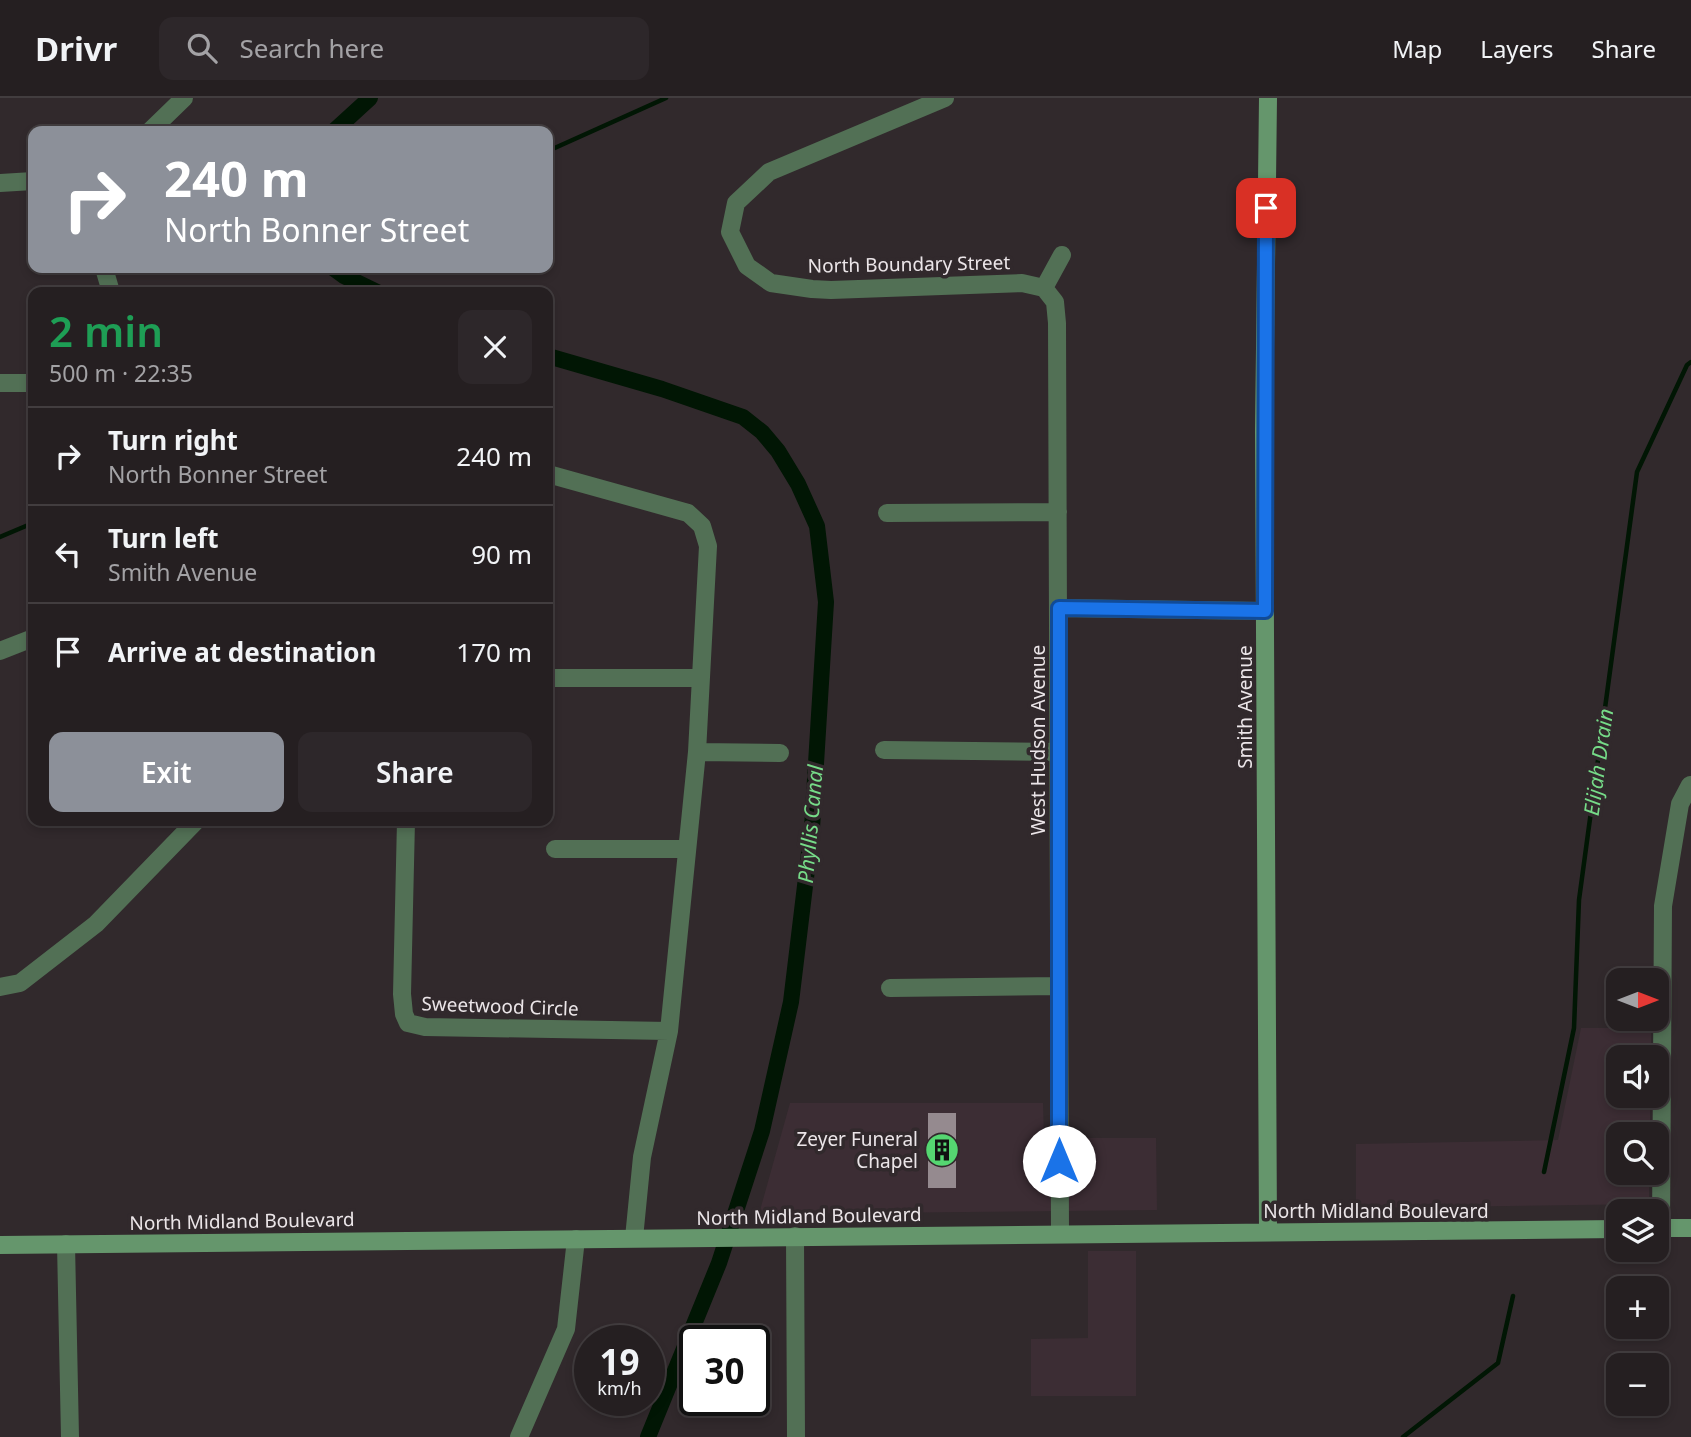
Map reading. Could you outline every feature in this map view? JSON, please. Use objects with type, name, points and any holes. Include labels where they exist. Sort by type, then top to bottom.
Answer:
[{"type":"main road","name":"Smith Avenue","points":[[1268,98],[1265,611],[1268,1232]]},
{"type":"main road","points":[[1669,1228],[1691,1228]]},
{"type":"main road","name":"North Midland Boulevard","points":[[0,1245],[1606,1229]]},
{"type":"street","points":[[155,126],[184,98]]},
{"type":"street","name":"North Boundary Street","points":[[945,98],[769,173],[736,203],[731,218],[730,232],[747,266],[771,283],[812,289],[1022,283],[1044,288]]},
{"type":"street","points":[[0,183],[28,181]]},
{"type":"street","points":[[1044,288],[1062,255]]},
{"type":"street","name":"West Hudson Avenue","points":[[1044,288],[1055,302],[1056,313],[1060,1234]]},
{"type":"street","points":[[0,383],[28,383]]},
{"type":"street","points":[[553,475],[688,513],[702,526],[708,546],[697,752],[669,1031],[642,1157],[634,1238]]},
{"type":"street","points":[[887,513],[1058,512]]},
{"type":"street","points":[[1059,608],[1265,611]]},
{"type":"street","points":[[0,651],[28,640]]},
{"type":"street","points":[[553,678],[701,678]]},
{"type":"street","points":[[884,750],[1059,752]]},
{"type":"street","points":[[697,752],[780,753]]},
{"type":"street","points":[[1659,1199],[1663,906],[1680,803],[1690,785]]},
{"type":"street","points":[[0,987],[20,983],[96,924],[191,826]]},
{"type":"street","name":"Sweetwood Circle","points":[[406,826],[402,994],[408,1023],[425,1027],[669,1031]]},
{"type":"street","points":[[555,849],[686,849]]},
{"type":"street","points":[[890,988],[1058,986]]},
{"type":"street","points":[[795,1236],[796,1437]]},
{"type":"street","points":[[519,1437],[566,1329],[576,1239]]},
{"type":"street","points":[[66,1244],[69,1437]]},
{"type":"shaded area","points":[[1581,1028],[1651,1031],[1651,1045],[1606,1045],[1606,1108],[1650,1108],[1650,1122],[1606,1122],[1606,1185],[1649,1185],[1649,1199],[1606,1199],[1606,1205],[1356,1208],[1356,1144],[1558,1140]]},
{"type":"shaded area","points":[[790,1103],[1043,1103],[1044,1138],[1156,1138],[1157,1210],[759,1214]]},
{"type":"shaded area","points":[[1088,1251],[1136,1251],[1136,1396],[1031,1396],[1031,1339],[1088,1338]]},
{"type":"building","name":"Zeyer Funeral Chapel","points":[[928,1113],[956,1113],[956,1188],[928,1188]]},
{"type":"waterway","name":"Phyllis Canal","points":[[339,126],[370,98]]},
{"type":"waterway","points":[[553,149],[666,98]]},
{"type":"waterway","name":"Phyllis Canal","points":[[340,273],[367,287]]},
{"type":"waterway","name":"Phyllis Canal","points":[[553,357],[662,389],[743,417],[762,432],[778,451],[798,484],[817,526],[826,602],[812,828],[791,1002],[762,1131],[719,1263],[648,1437]]},
{"type":"waterway","name":"Elijah Drain","points":[[1544,1172],[1574,1028],[1579,900],[1637,472],[1687,365],[1691,362]]},
{"type":"waterway","points":[[0,537],[28,525]]},
{"type":"waterway","name":"Elijah Drain","points":[[1403,1437],[1498,1363],[1513,1296]]},
{"type":"place","name":"Zeyer Funeral Chapel","points":[[942,1150]]},
{"type":"route","points":[[1059,1161],[1059,608],[1265,611],[1266,208]]}]
